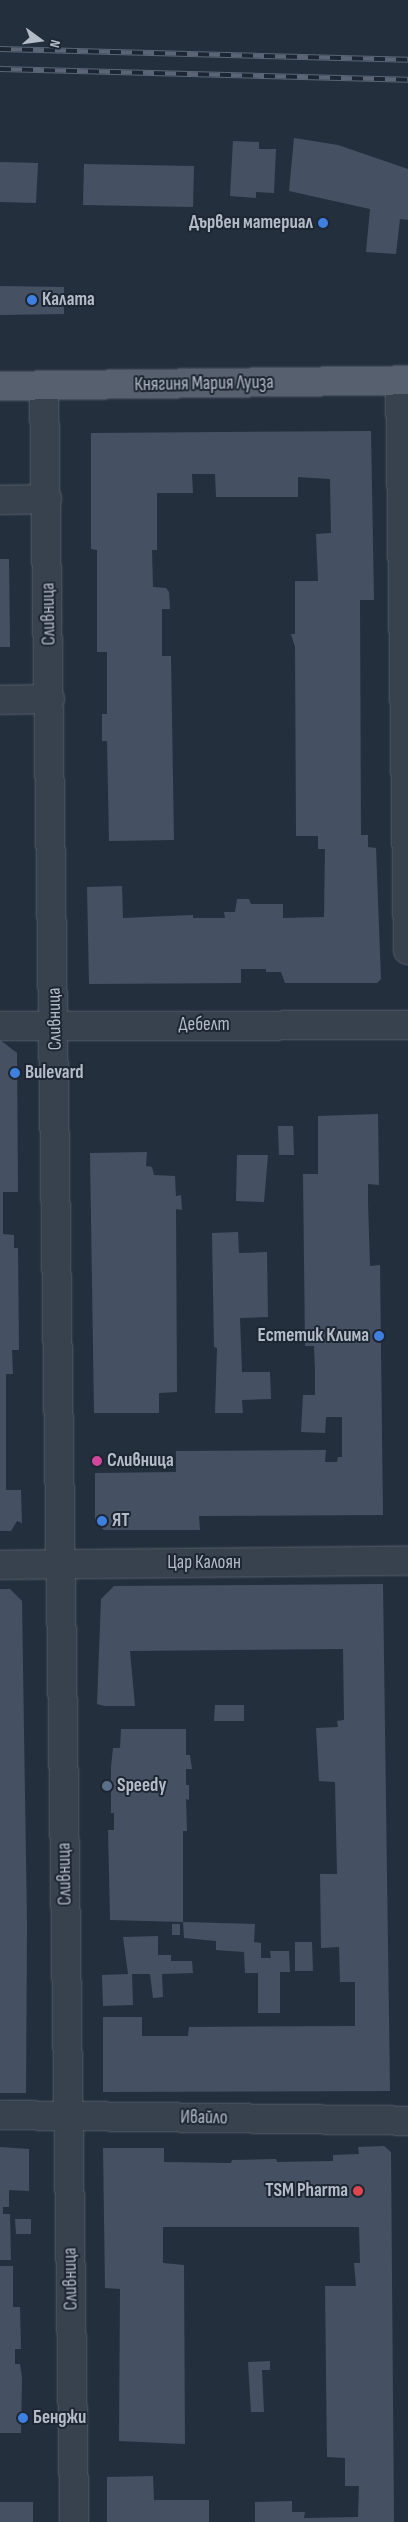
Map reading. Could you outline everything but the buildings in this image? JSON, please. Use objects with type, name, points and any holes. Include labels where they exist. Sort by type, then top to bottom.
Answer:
[{"type":"main road","name":"Княгиня Мария Луиза","points":[[0,386],[44,387],[404,380]]},
{"type":"street","points":[[404,380],[408,950]]},
{"type":"street","name":"Сливница","points":[[44,387],[56,1026],[59,1564],[74,2522]]},
{"type":"street","points":[[0,500],[47,498]]},
{"type":"street","points":[[0,700],[50,699]]},
{"type":"street","name":"Дебелт","points":[[0,1026],[408,1025]]},
{"type":"street","name":"Цар Калоян","points":[[0,1565],[408,1561]]},
{"type":"street","name":"Ивайло","points":[[0,2115],[408,2121]]},
{"type":"railway","points":[[0,49],[408,60]]},
{"type":"railway","points":[[0,69],[408,80]]},
{"type":"place","name":"Дървен материал","points":[[323,223]]},
{"type":"place","name":"Калата","points":[[32,300]]},
{"type":"place","name":"Bulevard","points":[[15,1073]]},
{"type":"place","name":"Естетик Клима","points":[[379,1336]]},
{"type":"place","name":"Сливница","points":[[97,1461]]},
{"type":"place","name":"ЯТ","points":[[102,1521]]},
{"type":"place","name":"Speedy","points":[[107,1786]]},
{"type":"place","name":"TSM Pharma","points":[[358,2191]]},
{"type":"place","name":"Бенджи","points":[[23,2418]]}]
